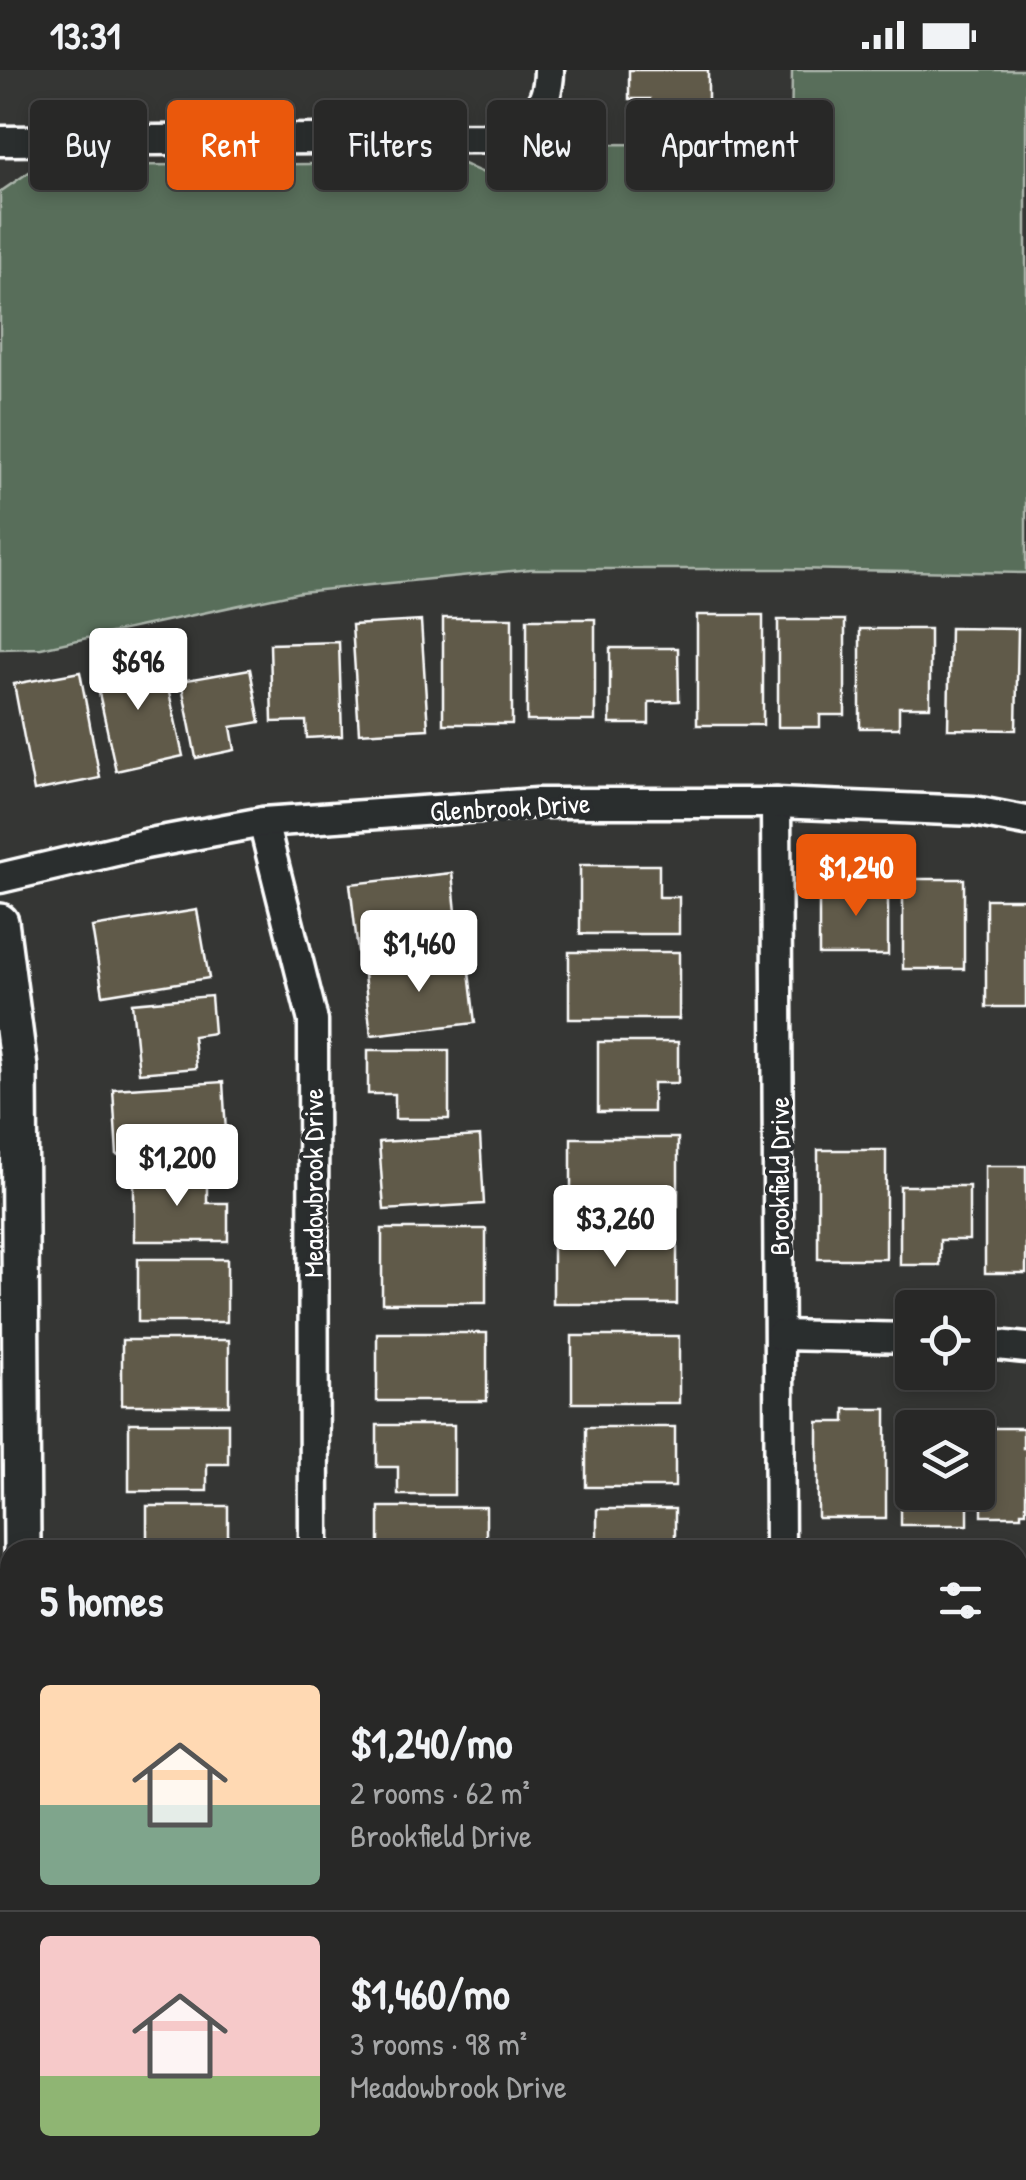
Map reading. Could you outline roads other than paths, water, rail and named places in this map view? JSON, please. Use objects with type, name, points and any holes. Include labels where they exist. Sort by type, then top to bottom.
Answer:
[{"type":"street","points":[[0,141],[485,138],[525,123],[549,93],[549,70]]},
{"type":"street","name":"Glenbrook Drive","points":[[0,878],[145,844],[263,822],[538,803],[776,803],[974,812],[1026,822]]},
{"type":"street","name":"Brookfield Drive","points":[[776,803],[780,1540]]},
{"type":"street","name":"Meadowbrook Drive","points":[[263,822],[312,1021],[314,1540]]},
{"type":"street","points":[[0,922],[19,1068],[22,1540]]},
{"type":"street","points":[[780,1335],[895,1338]]},
{"type":"street","points":[[995,1345],[1026,1348]]}]
